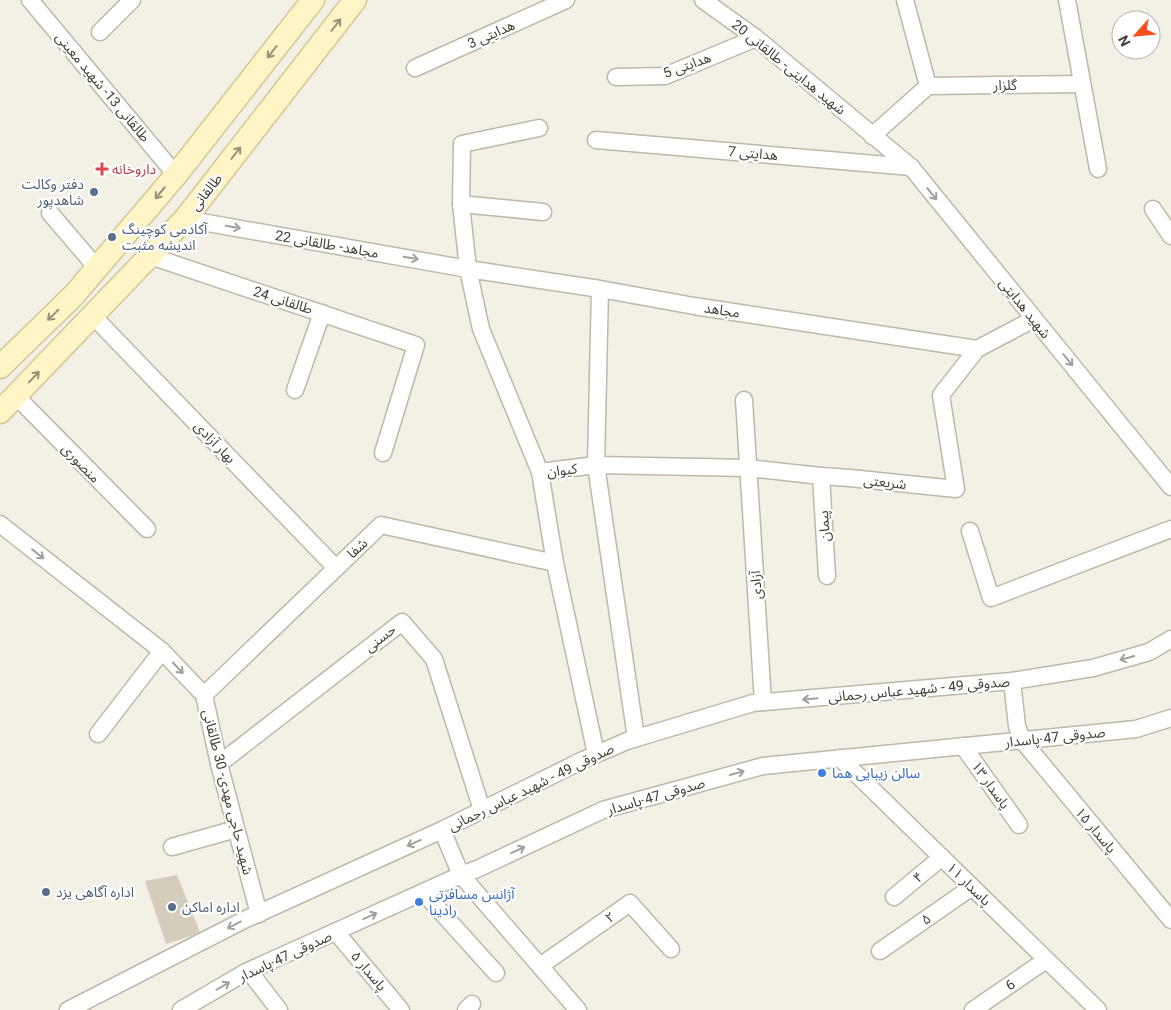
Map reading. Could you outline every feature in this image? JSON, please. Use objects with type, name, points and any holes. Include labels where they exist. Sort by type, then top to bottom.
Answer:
[{"type":"main road","points":[[0,367],[74,295],[176,175],[313,0]]},
{"type":"main road","name":"طالقانی","points":[[0,412],[186,219],[355,0]]},
{"type":"street","name":"طالقانی 13- شهید معینی","points":[[30,0],[176,175]]},
{"type":"street","points":[[100,32],[132,0]]},
{"type":"street","name":"هدایتی 3","points":[[415,68],[566,0]]},
{"type":"street","name":"شهید هدایتی- طالقانی 20","points":[[703,0],[756,38],[872,136]]},
{"type":"street","points":[[1067,0],[1098,169]]},
{"type":"street","points":[[872,136],[928,86],[910,1]]},
{"type":"street","name":"هدایتی 5","points":[[616,77],[665,76],[756,38]]},
{"type":"street","name":"گلزار","points":[[928,86],[1082,84]]},
{"type":"street","points":[[539,128],[462,144],[461,204],[468,268],[481,329],[540,472]]},
{"type":"street","name":"شهید هدایتی","points":[[872,136],[910,167],[1171,487]]},
{"type":"street","name":"هدایتی 7","points":[[596,140],[910,167]]},
{"type":"street","points":[[461,204],[543,212]]},
{"type":"street","points":[[1153,209],[1171,236]]},
{"type":"street","points":[[50,213],[97,268]]},
{"type":"street","name":"مجاهد- طالقانی 22","points":[[186,219],[468,268]]},
{"type":"street","name":"طالقانی 24","points":[[150,256],[416,344],[384,453]]},
{"type":"street","name":"مجاهد","points":[[468,268],[694,306],[977,349]]},
{"type":"street","points":[[596,466],[600,289]]},
{"type":"street","points":[[296,390],[322,313]]},
{"type":"street","name":"بهار آزادی","points":[[93,316],[336,568]]},
{"type":"street","name":"شریعتی","points":[[596,466],[748,468],[956,489],[941,396],[977,349],[1034,319]]},
{"type":"street","name":"منصوری","points":[[16,396],[146,529]]},
{"type":"street","name":"آزادی","points":[[744,400],[763,702]]},
{"type":"street","name":"کیوان","points":[[596,754],[555,563],[540,472],[596,466],[636,738]]},
{"type":"street","name":"پیمان","points":[[821,476],[827,576]]},
{"type":"street","name":"شهید حاجی مهدی- 30 طالقانی","points":[[0,524],[162,651],[204,696],[219,764],[259,914]]},
{"type":"street","name":"شفا","points":[[204,696],[381,525],[555,563]]},
{"type":"street","points":[[970,531],[991,598],[1171,529]]},
{"type":"street","name":"حسنی","points":[[219,764],[402,622],[434,659],[482,810]]},
{"type":"street","name":"صدوقی 49 - شهید عباس رحمانی","points":[[68,1010],[244,920],[442,830],[596,754],[636,738],[754,703],[1012,687],[1093,668],[1149,652],[1171,639]]},
{"type":"street","points":[[98,734],[162,651]]},
{"type":"street","points":[[1012,687],[1020,733]]},
{"type":"street","name":"صدوقی 47-پاسدار","points":[[181,1010],[248,972],[603,810],[763,766],[962,746],[1020,733],[1136,729],[1171,718]]},
{"type":"street","name":"پاسدار ۱۵","points":[[1020,733],[1171,920]]},
{"type":"street","name":"پاسدار ۱۳","points":[[962,746],[1019,825]]},
{"type":"street","name":"پاسدار ۱۱","points":[[840,758],[1098,1010]]},
{"type":"street","points":[[172,847],[236,829]]},
{"type":"street","points":[[442,830],[461,875],[578,1010]]},
{"type":"street","name":"۴","points":[[894,897],[942,858]]},
{"type":"street","name":"۵","points":[[880,951],[972,887]]},
{"type":"street","points":[[423,892],[496,973]]},
{"type":"street","name":"۲","points":[[540,966],[630,903],[671,949]]},
{"type":"street","name":"پاسدار ۵","points":[[336,932],[401,1010]]},
{"type":"street","name":"6","points":[[973,1010],[1046,960]]},
{"type":"street","points":[[248,972],[279,1010]]},
{"type":"building","name":"اداره اماکن","points":[[177,875],[200,932],[166,944],[145,881]]},
{"type":"place","name":"داروخانه","points":[[102,169]]},
{"type":"place","name":"دفتر وکالت شاهدپور","points":[[94,192]]},
{"type":"place","name":"آکادمی کوچینگ اندیشه مثبت","points":[[112,237]]},
{"type":"place","name":"سالن زیبایی هما","points":[[822,773]]},
{"type":"place","name":"اداره آگاهی یزد","points":[[46,892]]},
{"type":"place","name":"آژانس مسافرتی رادینا","points":[[419,902]]},
{"type":"place","name":"اداره اماکن","points":[[172,907]]}]
